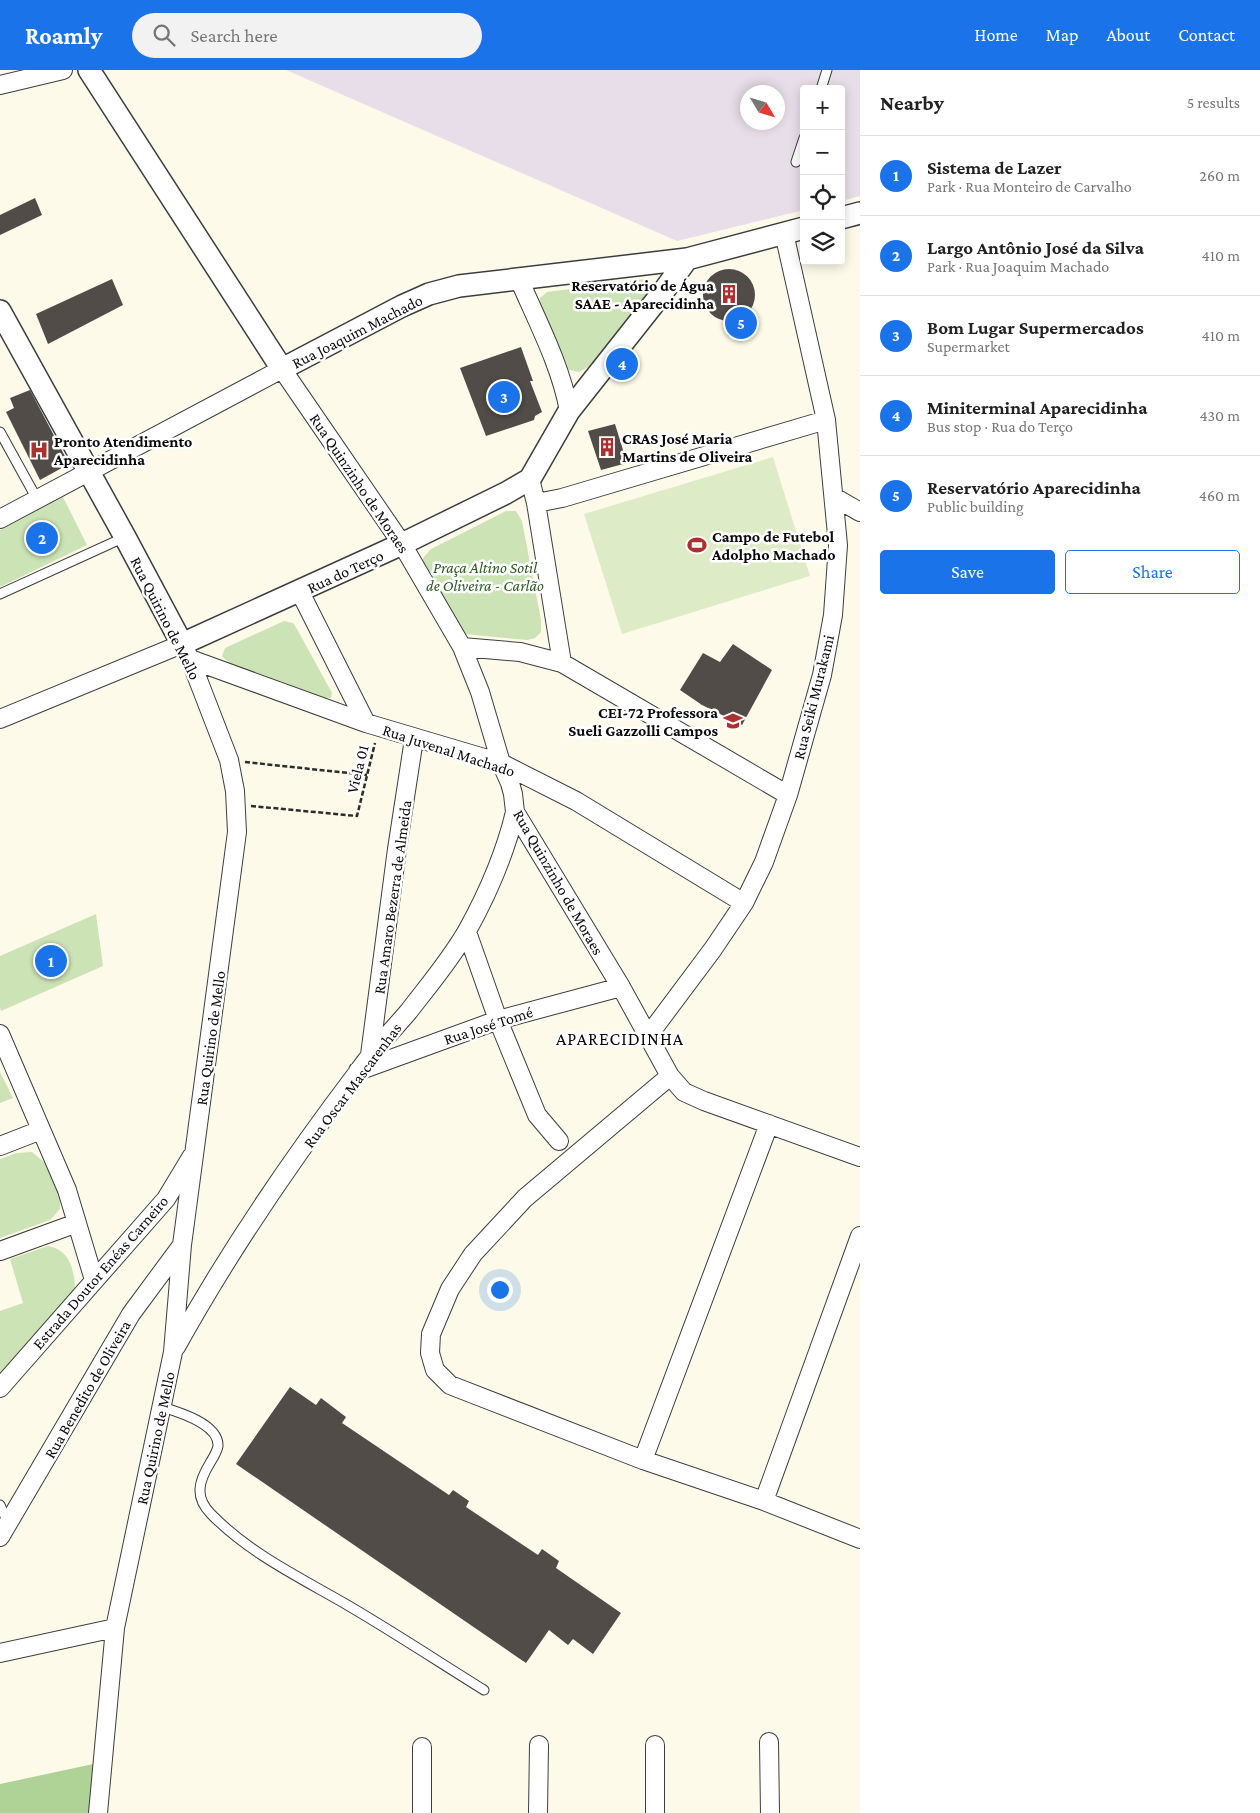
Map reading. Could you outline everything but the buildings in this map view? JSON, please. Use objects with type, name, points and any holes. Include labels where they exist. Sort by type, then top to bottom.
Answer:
[{"type":"street","points":[[0,85],[63,70]]},
{"type":"street","name":"Rua Quinzinho de Moraes","points":[[89,70],[282,369],[402,544],[462,647],[480,692],[500,763],[514,794],[515,812],[621,987],[670,1076],[684,1092],[704,1102],[860,1157]]},
{"type":"street","points":[[845,217],[860,213]]},
{"type":"street","name":"Rua Joaquim Machado","points":[[0,519],[402,306],[429,294],[459,286],[687,259],[794,230]]},
{"type":"street","name":"Rua Seiki Murakami","points":[[648,1036],[744,904],[764,862],[788,795],[822,675],[833,616],[838,545],[834,497],[826,420],[794,230]]},
{"type":"street","name":"Rua do Terço","points":[[0,718],[186,652],[300,592],[506,493],[530,479],[569,411],[687,259]]},
{"type":"street","points":[[639,265],[658,277],[663,292]]},
{"type":"street","points":[[519,279],[545,338],[566,396],[569,411]]},
{"type":"street","name":"Rua Quirino de Mello","points":[[0,311],[125,537],[186,652],[228,760],[236,805],[238,832],[182,1245],[173,1352],[115,1628],[98,1813]]},
{"type":"street","points":[[536,503],[562,498],[826,420]]},
{"type":"street","points":[[530,479],[536,503],[562,663]]},
{"type":"street","points":[[834,497],[860,512]]},
{"type":"street","points":[[300,592],[373,725]]},
{"type":"street","points":[[462,647],[520,652],[562,663],[788,795]]},
{"type":"street","name":"Rua Juvenal Machado","points":[[186,652],[373,725],[500,763],[576,801],[744,904]]},
{"type":"street","name":"Rua Amaro Bezerra de Almeida","points":[[370,1055],[397,849],[414,738]]},
{"type":"street","name":"Rua Oscar Mascarenhas","points":[[173,1352],[198,1308],[252,1223],[358,1071],[450,958],[467,932],[502,859],[515,812]]},
{"type":"street","points":[[467,932],[498,1020],[537,1115],[559,1141]]},
{"type":"street","name":"Rua José Tomé","points":[[358,1071],[498,1020],[621,987]]},
{"type":"street","points":[[0,1034],[67,1190],[94,1280]]},
{"type":"street","points":[[670,1076],[524,1198],[473,1254],[450,1290],[431,1334],[430,1353],[435,1370],[450,1385],[643,1460],[764,1501],[860,1539]]},
{"type":"street","points":[[643,1460],[769,1124]]},
{"type":"street","points":[[0,1146],[41,1130]]},
{"type":"street","name":"Estrada Doutor Enéas Carneiro","points":[[0,1388],[166,1199],[195,1152]]},
{"type":"street","points":[[0,1251],[77,1223]]},
{"type":"street","points":[[764,1501],[860,1236]]},
{"type":"street","name":"Rua Benedito de Oliveira","points":[[4,1530],[131,1314],[182,1245]]},
{"type":"street","points":[[0,1653],[115,1628]]},
{"type":"street","points":[[769,1742],[770,1813]]},
{"type":"street","points":[[538,1813],[539,1745]]},
{"type":"street","points":[[655,1745],[655,1813]]},
{"type":"street","points":[[422,1747],[422,1813]]},
{"type":"lane","points":[[822,85],[827,70]]},
{"type":"lane","points":[[796,162],[800,150]]},
{"type":"lane","points":[[0,432],[37,499]]},
{"type":"lane","points":[[0,594],[125,537]]},
{"type":"lane","points":[[162,1407],[198,1421],[215,1435],[218,1444],[216,1453],[201,1480],[199,1492],[208,1512],[226,1529],[251,1549],[373,1620],[484,1690]]},
{"type":"lane","points":[[0,1505],[4,1530]]},
{"type":"path","name":"Viela 01","points":[[236,805],[357,816],[367,775],[373,725]]},
{"type":"path","points":[[228,760],[367,775]]},
{"type":"shaded area","points":[[286,70],[860,70],[860,196],[845,200],[845,85],[800,85],[800,211],[677,241]]},
{"type":"green space","points":[[646,279],[651,281],[653,286],[590,366],[579,372],[566,369],[538,305],[540,298],[547,292]]},
{"type":"green space","name":"Campo de Futebol Adolpho Machado","points":[[773,457],[810,576],[622,634],[584,514]]},
{"type":"green space","points":[[63,497],[87,545],[0,587],[0,530]]},
{"type":"green space","name":"Praça Altino Sotil de Oliveira - Carlão","points":[[506,511],[516,511],[522,521],[541,620],[541,632],[535,638],[527,640],[464,634],[423,568],[423,558],[431,549]]},
{"type":"green space","points":[[284,621],[293,623],[297,629],[332,693],[331,698],[325,698],[270,682],[230,664],[222,656],[225,648]]},
{"type":"green space","points":[[96,914],[103,966],[1,1011],[0,956]]},
{"type":"green space","points":[[0,1072],[13,1098],[0,1103]]},
{"type":"green space","points":[[32,1152],[44,1162],[60,1196],[60,1209],[50,1220],[0,1238],[0,1159],[17,1153]]},
{"type":"green space","points":[[48,1246],[56,1248],[67,1257],[73,1270],[75,1293],[0,1378],[0,1311],[23,1303],[10,1259]]},
{"type":"green space","points":[[98,1763],[92,1813],[0,1813],[0,1784]]},
{"type":"place","name":"Reservatório de Água SAAE - Aparecidinha","points":[[729,294]]},
{"type":"place","name":"Reservatório Aparecidinha","points":[[741,323]]},
{"type":"place","name":"Miniterminal Aparecidinha","points":[[622,364]]},
{"type":"place","name":"Bom Lugar Supermercados","points":[[504,397]]},
{"type":"place","name":"CRAS José Maria Martins de Oliveira","points":[[607,447]]},
{"type":"place","name":"Pronto Atendimento Aparecidinha","points":[[39,450]]},
{"type":"place","name":"Largo Antônio José da Silva","points":[[42,538]]},
{"type":"place","name":"Campo de Futebol Adolpho Machado","points":[[697,545]]},
{"type":"place","name":"CEI-72 Professora Sueli Gazzolli Campos","points":[[733,721]]},
{"type":"place","name":"Sistema de Lazer","points":[[51,961]]},
{"type":"district","name":"APARECIDINHA","points":[[620,1039]]}]
